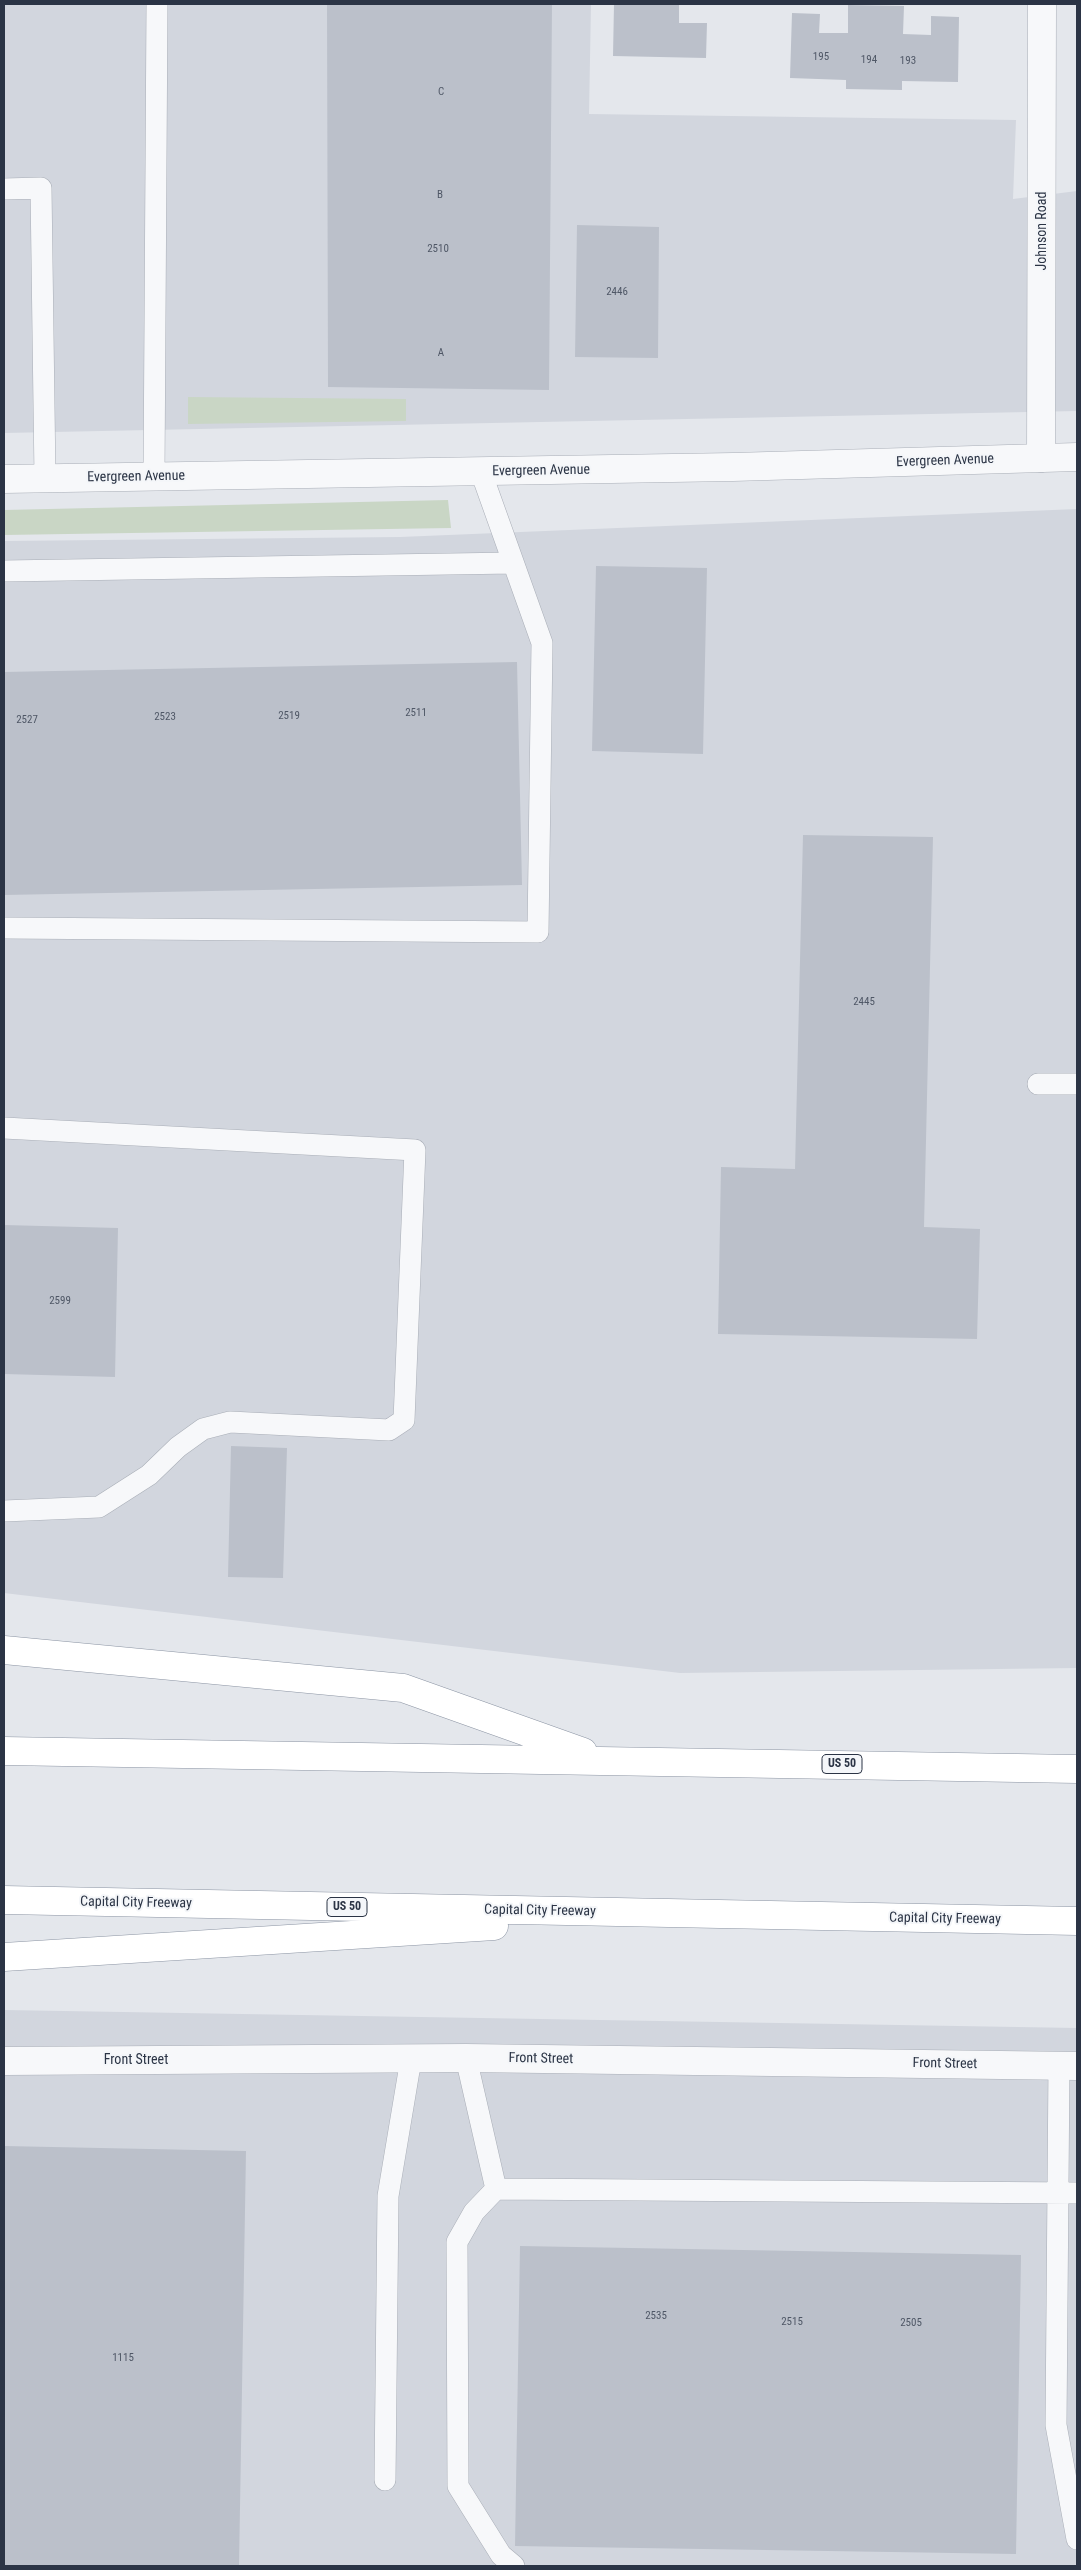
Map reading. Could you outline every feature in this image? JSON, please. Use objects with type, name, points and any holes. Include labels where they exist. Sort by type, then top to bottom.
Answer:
[{"type":"highway","points":[[4,1650],[403,1688],[606,1760]]},
{"type":"highway","name":"US 50","points":[[4,1751],[1077,1769]]},
{"type":"highway","name":"Capital City Freeway","points":[[4,1900],[1077,1922]]},
{"type":"highway","points":[[4,1957],[690,1914]]},
{"type":"street","name":"Johnson Road","points":[[1041,458],[1042,4]]},
{"type":"street","name":"Evergreen Avenue","points":[[4,479],[733,467],[1077,457]]},
{"type":"street","name":"Front Street","points":[[4,2061],[466,2058],[1068,2066]]},
{"type":"lane","points":[[154,477],[157,4]]},
{"type":"lane","points":[[4,189],[41,188],[45,478]]},
{"type":"lane","points":[[4,928],[538,932],[542,643],[481,472]]},
{"type":"lane","points":[[4,571],[513,563]]},
{"type":"lane","points":[[1038,1084],[1077,1084]]},
{"type":"lane","points":[[4,1128],[416,1150],[404,1420],[389,1430],[230,1422],[204,1430],[178,1447],[149,1475],[99,1507],[4,1511]]},
{"type":"lane","points":[[466,2058],[496,2189]]},
{"type":"lane","points":[[385,2480],[388,2196],[411,2059]]},
{"type":"lane","points":[[1068,2066],[1068,2193],[1056,2425],[1077,2539]]},
{"type":"lane","points":[[514,2566],[501,2555],[458,2486],[457,2242],[474,2212],[496,2189],[1068,2193]]},
{"type":"shaded area","points":[[4,4],[591,4],[589,114],[1016,120],[1013,199],[1077,191],[1077,411],[4,433]]},
{"type":"shaded area","points":[[1077,509],[1077,1668],[680,1673],[4,1593],[4,541],[400,537]]},
{"type":"shaded area","points":[[4,2010],[1077,2028],[1077,2566],[4,2566]]},
{"type":"green space","points":[[188,397],[406,399],[406,421],[188,424]]},
{"type":"green space","points":[[448,500],[451,528],[4,535],[4,510]]},
{"type":"building","points":[[327,4],[552,4],[549,390],[328,387]]},
{"type":"building","points":[[614,4],[679,4],[679,23],[707,23],[706,58],[613,56]]},
{"type":"building","points":[[848,5],[904,6],[903,34],[931,35],[931,16],[959,17],[958,82],[902,81],[902,90],[846,89],[846,80],[790,78],[792,13],[820,14],[819,33],[848,33]]},
{"type":"building","points":[[577,225],[659,227],[658,358],[575,357]]},
{"type":"building","points":[[596,566],[707,568],[703,754],[592,751]]},
{"type":"building","points":[[517,662],[522,885],[4,895],[4,672]]},
{"type":"building","points":[[803,835],[933,837],[924,1227],[980,1229],[977,1339],[718,1334],[721,1167],[795,1169]]},
{"type":"building","points":[[4,1225],[118,1228],[115,1377],[4,1374]]},
{"type":"building","points":[[231,1446],[287,1448],[283,1578],[228,1577]]},
{"type":"building","points":[[4,2146],[246,2151],[239,2566],[4,2566]]},
{"type":"building","points":[[520,2246],[1021,2255],[1016,2554],[515,2546]]}]
